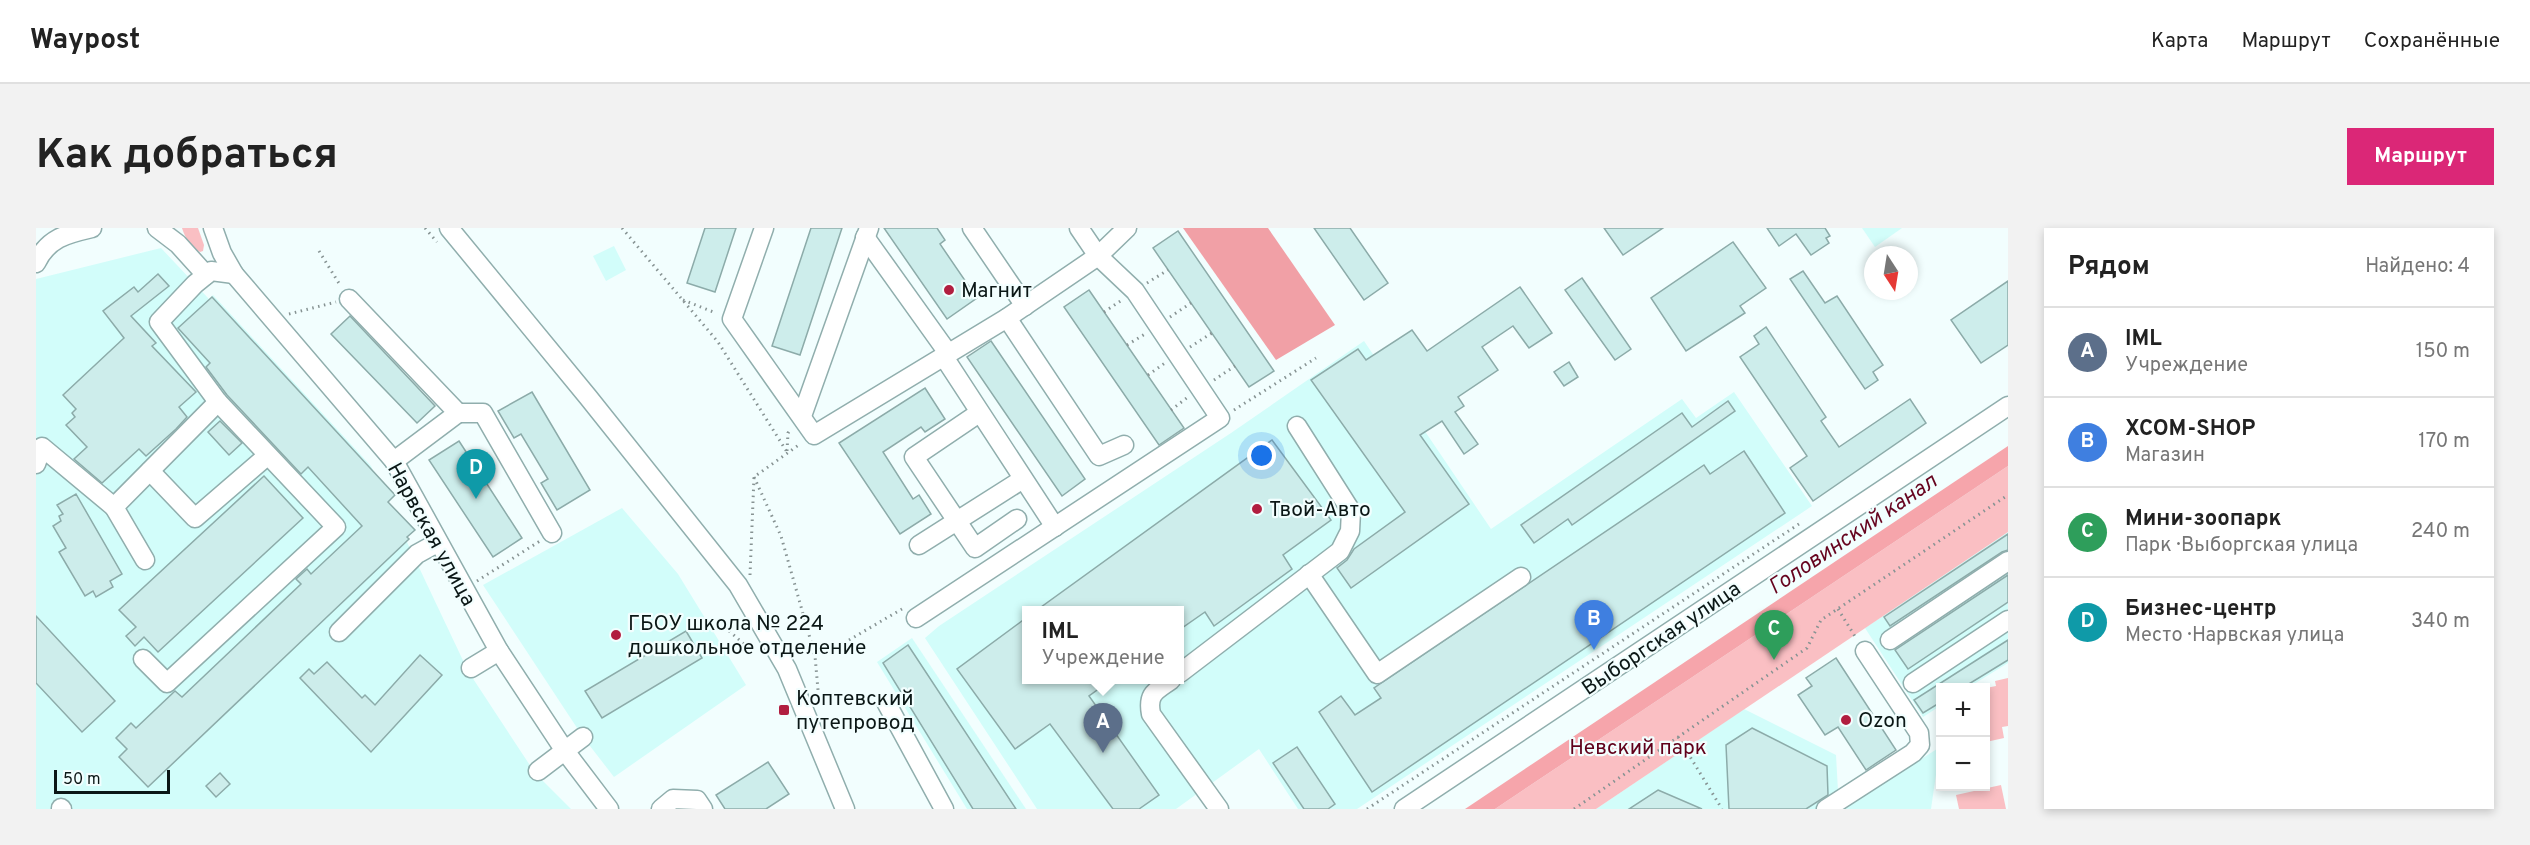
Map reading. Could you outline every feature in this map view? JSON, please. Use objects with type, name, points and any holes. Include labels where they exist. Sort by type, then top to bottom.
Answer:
[{"type":"street","points":[[36,263],[43,248],[69,233],[92,228]]},
{"type":"street","points":[[157,228],[178,243],[206,275]]},
{"type":"street","name":"Нарвская улица","points":[[213,228],[234,274],[394,461],[437,543],[499,651],[565,751],[609,809]]},
{"type":"street","points":[[448,228],[588,397],[738,585],[787,669],[845,809]]},
{"type":"street","points":[[764,228],[732,319],[814,435],[1007,318],[1098,256],[1127,228]]},
{"type":"street","points":[[972,228],[1025,306]]},
{"type":"street","points":[[916,618],[1220,418],[1135,291],[1098,256],[1078,228]]},
{"type":"street","points":[[802,416],[867,233]]},
{"type":"street","points":[[867,233],[946,355],[979,413],[1056,527]]},
{"type":"street","points":[[143,659],[167,683],[336,527],[218,402],[159,322],[212,271],[234,274]]},
{"type":"street","points":[[349,299],[458,413]]},
{"type":"street","points":[[1007,318],[1099,456],[1124,445]]},
{"type":"street","points":[[114,507],[218,402]]},
{"type":"street","name":"Выборгская улица","points":[[1404,809],[2008,406]]},
{"type":"street","points":[[394,461],[458,413],[483,413],[552,533]]},
{"type":"street","points":[[979,413],[914,457],[975,548],[1017,519]]},
{"type":"street","points":[[1184,669],[1340,551],[1350,531],[1351,511],[1297,426]]},
{"type":"street","points":[[36,464],[42,447],[114,507],[145,560]]},
{"type":"street","points":[[150,471],[195,518],[267,456]]},
{"type":"street","points":[[919,545],[956,519],[1023,479]]},
{"type":"street","points":[[339,632],[417,554],[437,543]]},
{"type":"street","points":[[1890,640],[2008,561]]},
{"type":"street","points":[[1309,574],[1377,674],[1521,577]]},
{"type":"street","points":[[1913,682],[2008,620]]},
{"type":"street","points":[[471,668],[499,651]]},
{"type":"street","points":[[1826,809],[1913,753],[1920,745],[1919,733],[1865,651]]},
{"type":"street","points":[[1166,684],[1152,694],[1149,702],[1150,714],[1219,809]]},
{"type":"street","points":[[887,704],[944,809]]},
{"type":"street","points":[[538,771],[583,737]]},
{"type":"street","points":[[661,809],[674,799],[698,800],[704,809]]},
{"type":"path","points":[[622,228],[718,342],[787,452],[754,477]]},
{"type":"path","points":[[284,315],[349,299],[319,251]]},
{"type":"path","points":[[682,300],[732,319]]},
{"type":"path","points":[[1220,418],[1316,358]]},
{"type":"path","points":[[750,578],[754,477]]},
{"type":"path","points":[[754,477],[781,536],[815,656],[819,701]]},
{"type":"path","points":[[1574,809],[1807,648],[1821,620],[2008,495]]},
{"type":"path","points":[[472,585],[552,533]]},
{"type":"path","points":[[1838,609],[1865,651]]},
{"type":"path","points":[[849,640],[894,614]]},
{"type":"path","points":[[729,631],[753,652]]},
{"type":"path","points":[[1678,737],[1722,809]]},
{"type":"shaded area","points":[[1183,228],[1268,228],[1335,325],[1276,360]]},
{"type":"shaded area","points":[[1862,228],[1902,228],[1876,246]]},
{"type":"shaded area","points":[[614,246],[626,270],[606,281],[593,256]]},
{"type":"shaded area","points":[[161,248],[209,299],[213,295],[371,466],[468,671],[535,773],[571,809],[72,809],[68,803],[60,809],[36,809],[36,279]]},
{"type":"shaded area","points":[[1364,341],[1491,529],[1682,399],[1696,418],[1734,392],[1812,506],[1357,809],[1298,809],[1259,749],[1176,809],[1037,809],[925,638],[939,626],[1231,433]]},
{"type":"shaded area","points":[[2008,446],[2008,466],[1495,809],[1465,809]]},
{"type":"shaded area","name":"ГБОУ школа № 224 дошкольное отделение","points":[[622,508],[678,574],[746,685],[614,777],[583,737],[483,585]]},
{"type":"shaded area","points":[[2008,532],[2008,663],[1976,683],[1936,683],[1936,709],[1923,717],[1865,628]]},
{"type":"shaded area","points":[[912,638],[1026,809],[967,809],[877,662]]},
{"type":"shaded area","points":[[1744,709],[1836,755],[1839,809],[1596,809]]},
{"type":"shaded area","points":[[1936,750],[1936,775],[1931,809],[1844,809]]},
{"type":"green space","points":[[182,228],[198,228],[204,245],[203,251],[200,252],[191,245]]},
{"type":"green space","name":"Невский парк","points":[[2008,466],[2008,532],[1596,809],[1495,809]]},
{"type":"green space","points":[[2008,678],[2008,726],[2002,727],[2004,738],[1990,741],[1990,687],[1996,686],[1995,681]]},
{"type":"green space","points":[[2001,785],[2006,809],[1959,809],[1956,795],[1974,791],[1990,791],[1990,787]]},
{"type":"building","points":[[705,228],[736,228],[715,292],[687,283]]},
{"type":"building","points":[[811,228],[842,228],[800,355],[772,346]]},
{"type":"building","points":[[884,228],[937,228],[945,240],[940,244],[977,298],[947,319]]},
{"type":"building","points":[[1314,228],[1350,228],[1388,283],[1364,300]]},
{"type":"building","points":[[1604,228],[1663,228],[1623,255]]},
{"type":"building","points":[[1767,228],[1825,228],[1830,236],[1826,238],[1829,243],[1811,255],[1796,234],[1779,246]]},
{"type":"building","points":[[1178,231],[1274,371],[1249,387],[1153,248]]},
{"type":"building","points":[[1733,242],[1766,288],[1740,306],[1745,313],[1686,351],[1651,298]]},
{"type":"building","points":[[1803,271],[1825,303],[1837,296],[1883,365],[1873,372],[1878,380],[1865,389],[1790,279]]},
{"type":"building","points":[[158,274],[169,286],[131,316],[156,343],[152,346],[196,392],[179,407],[187,417],[176,429],[146,456],[139,449],[102,483],[74,459],[87,447],[66,425],[75,417],[72,413],[76,409],[63,395],[124,338],[103,311],[134,287],[138,292]]},
{"type":"building","points":[[1582,278],[1631,349],[1615,360],[1565,290]]},
{"type":"building","points":[[2008,281],[2008,345],[1981,363],[1951,320]]},
{"type":"building","points":[[1520,287],[1552,333],[1529,348],[1513,326],[1482,347],[1498,370],[1458,397],[1464,406],[1455,412],[1478,444],[1464,454],[1442,421],[1420,435],[1469,504],[1351,588],[1337,568],[1347,560],[1354,549],[1405,512],[1311,380],[1358,349],[1366,360],[1412,330],[1427,351]]},
{"type":"building","points":[[1089,290],[1184,428],[1159,445],[1064,307]]},
{"type":"building","points":[[212,297],[395,495],[388,502],[415,530],[407,537],[409,539],[148,787],[119,757],[127,749],[116,738],[131,723],[136,728],[175,691],[182,697],[301,584],[296,579],[307,569],[311,574],[362,526],[308,467],[301,474],[227,395],[206,367],[210,363],[178,328]]},
{"type":"building","points":[[350,316],[435,406],[417,423],[331,334]]},
{"type":"building","points":[[1766,327],[1826,417],[1821,421],[1839,447],[1910,399],[1926,423],[1813,501],[1790,468],[1807,456],[1740,357],[1759,344],[1754,336]]},
{"type":"building","points":[[991,341],[1085,479],[1062,496],[967,357]]},
{"type":"building","points":[[1569,362],[1578,377],[1564,386],[1554,372]]},
{"type":"building","points":[[925,388],[945,419],[925,432],[921,427],[883,452],[913,499],[919,495],[931,514],[900,534],[839,443]]},
{"type":"building","points":[[532,392],[590,490],[557,510],[541,483],[548,479],[521,434],[514,438],[498,411]]},
{"type":"building","points":[[1728,401],[1735,411],[1572,525],[1568,519],[1534,543],[1521,525],[1682,413],[1692,427]]},
{"type":"building","points":[[220,421],[242,443],[229,455],[208,432]]},
{"type":"building","points":[[1272,440],[1331,520],[1283,555],[1292,569],[1214,626],[1205,612],[1184,627],[1184,606],[1043,606]]},
{"type":"building","points":[[459,441],[522,538],[493,557],[429,460]]},
{"type":"building","points":[[1744,451],[1785,513],[1372,792],[1319,712],[1341,696],[1355,715],[1381,698],[1374,688],[1704,465],[1710,474]]},
{"type":"building","points":[[264,476],[303,518],[158,652],[144,637],[135,646],[126,636],[136,627],[119,610]]},
{"type":"building","points":[[76,494],[122,574],[110,581],[113,587],[96,597],[93,591],[85,596],[59,552],[66,548],[53,526],[61,521],[59,516],[63,514],[57,505]]},
{"type":"building","points":[[2008,534],[2008,550],[1890,626],[1884,617]]},
{"type":"building","points":[[2008,575],[2008,602],[1908,669],[1895,650]]},
{"type":"building","points":[[36,616],[115,701],[82,732],[36,683]]},
{"type":"building","points":[[1022,621],[1022,684],[1106,684],[1089,696],[1159,795],[1139,809],[1113,809],[1050,724],[1015,749],[957,669]]},
{"type":"building","points":[[686,631],[702,658],[602,718],[585,691]]},
{"type":"building","points":[[2008,640],[2008,660],[1971,683],[1941,683]]},
{"type":"building","points":[[908,645],[1016,809],[973,809],[883,663]]},
{"type":"building","points":[[420,655],[442,675],[371,752],[300,678],[309,669],[314,674],[327,662],[362,698],[365,695],[375,705]]},
{"type":"building","points":[[1836,658],[1896,750],[1866,770],[1838,727],[1825,735],[1798,695],[1812,686],[1806,678]]},
{"type":"building","points":[[1936,686],[1936,705],[1923,713],[1914,700]]},
{"type":"building","points":[[1752,728],[1827,766],[1828,795],[1806,809],[1729,809],[1726,745]]},
{"type":"building","points":[[1297,747],[1335,804],[1328,809],[1304,809],[1273,763]]},
{"type":"building","points":[[768,762],[789,794],[766,809],[725,809],[716,795]]},
{"type":"building","points":[[220,773],[230,784],[216,797],[206,786]]},
{"type":"building","points":[[1658,790],[1702,809],[1629,809]]},
{"type":"place","name":"Магнит","points":[[949,290]]},
{"type":"place","name":"Бизнес-центр","points":[[476,499]]},
{"type":"place","name":"Твой-Авто","points":[[1257,509]]},
{"type":"place","name":"ГБОУ школа № 224 дошкольное отделение","points":[[616,635]]},
{"type":"place","name":"XCOM-SHOP","points":[[1594,650]]},
{"type":"place","name":"Мини-зоопарк","points":[[1774,660]]},
{"type":"place","name":"Коптевский путепровод","points":[[784,710]]},
{"type":"place","name":"Ozon","points":[[1846,720]]},
{"type":"place","name":"IML","points":[[1103,753]]},
{"type":"water label","name":"Головинский канал","points":[[1852,533]]}]
